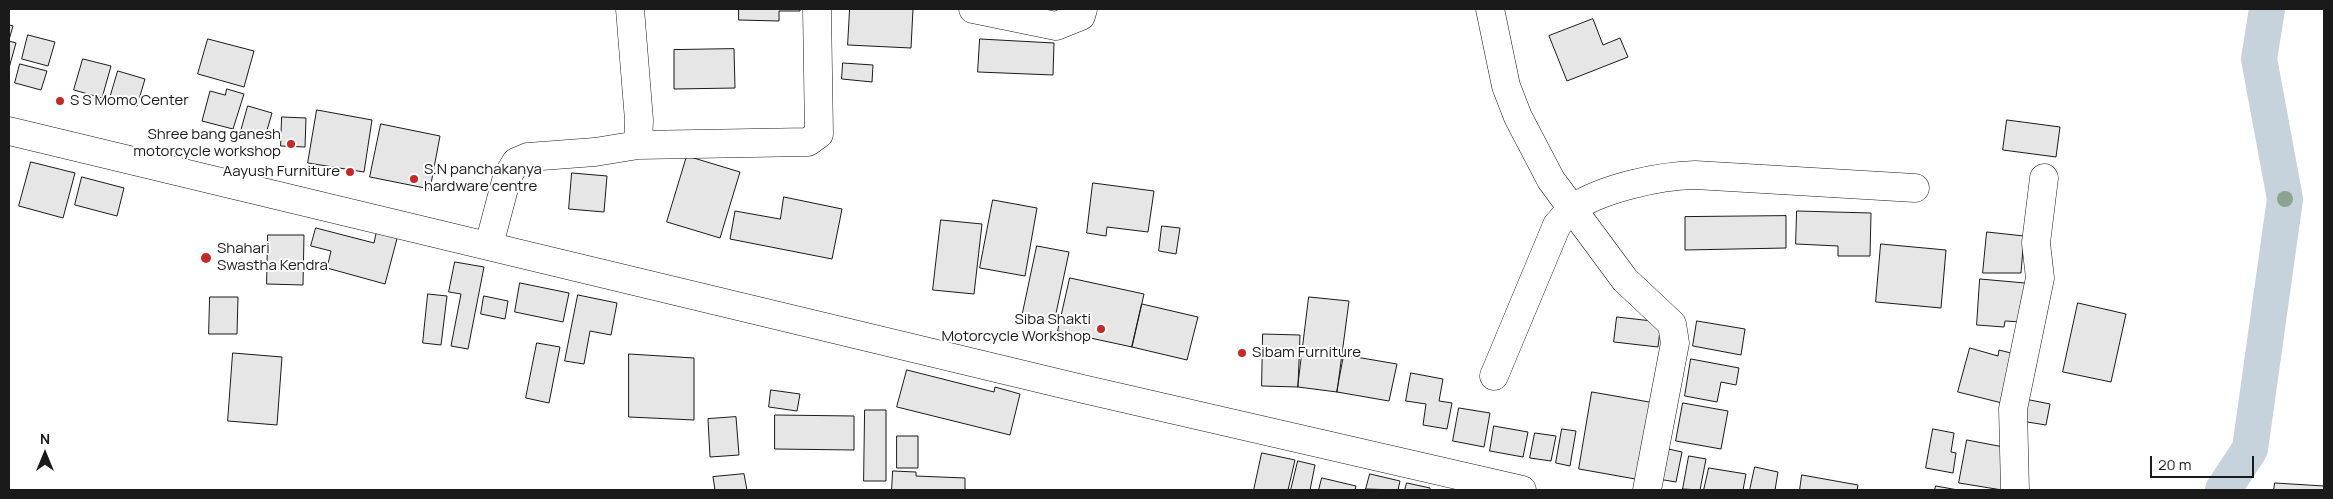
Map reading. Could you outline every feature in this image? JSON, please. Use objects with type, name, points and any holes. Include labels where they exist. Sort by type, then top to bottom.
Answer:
[{"type":"main road","points":[[630,9],[639,120],[638,145]]},
{"type":"main road","points":[[489,245],[507,177],[516,162],[528,157],[595,152],[638,145],[808,142],[819,134],[818,9]]},
{"type":"main road","points":[[973,9],[1056,26],[1081,16],[1083,9]]},
{"type":"main road","points":[[1490,9],[1506,86],[1550,180],[1625,280],[1672,324],[1675,333],[1647,490]]},
{"type":"main road","points":[[9,131],[1073,387],[1522,490]]},
{"type":"main road","points":[[1494,376],[1557,225],[1572,209],[1594,197],[1639,183],[1678,175],[1915,188]]},
{"type":"main road","points":[[2015,490],[2013,409],[2040,278],[2036,243],[2044,178]]},
{"type":"building","points":[[739,9],[800,9],[800,11],[779,11],[779,21],[739,20]]},
{"type":"building","points":[[850,9],[913,9],[911,48],[848,45]]},
{"type":"building","points":[[1593,19],[1603,45],[1620,38],[1628,57],[1567,81],[1549,36]]},
{"type":"building","points":[[9,25],[13,26],[9,40]]},
{"type":"building","points":[[28,35],[55,42],[48,66],[22,59]]},
{"type":"building","points":[[208,39],[254,51],[244,87],[198,74]]},
{"type":"building","points":[[980,39],[1054,43],[1053,75],[978,72]]},
{"type":"building","points":[[9,41],[16,43],[9,68]]},
{"type":"building","points":[[734,49],[735,88],[674,89],[674,50]]},
{"type":"building","points":[[83,59],[111,66],[102,98],[74,90]]},
{"type":"building","points":[[843,63],[873,65],[872,82],[842,79]]},
{"type":"building","points":[[20,64],[47,71],[41,90],[15,83]]},
{"type":"building","points":[[118,71],[145,79],[137,106],[110,98]]},
{"type":"building","points":[[227,89],[244,94],[233,129],[202,121],[210,91],[225,95]]},
{"type":"building","points":[[248,106],[272,113],[265,137],[241,131]]},
{"type":"building","points":[[317,110],[372,120],[364,172],[308,163]]},
{"type":"building","points":[[282,117],[306,118],[305,147],[281,146]]},
{"type":"building","points":[[2007,120],[2060,127],[2056,157],[2003,150]]},
{"type":"building","points":[[381,124],[440,136],[430,189],[370,177]]},
{"type":"building","points":[[687,156],[740,172],[720,238],[667,222]]},
{"type":"building","points":[[31,162],[75,173],[63,218],[19,206]]},
{"type":"building","points":[[572,173],[607,176],[604,212],[569,209]]},
{"type":"building","points":[[82,177],[124,188],[117,216],[75,205]]},
{"type":"building","points":[[1093,183],[1154,191],[1148,232],[1107,227],[1106,236],[1087,233]]},
{"type":"building","points":[[784,197],[842,209],[832,259],[730,239],[735,211],[780,219]]},
{"type":"building","points":[[993,200],[1037,208],[1025,276],[980,268]]},
{"type":"building","points":[[1797,211],[1871,213],[1870,256],[1838,256],[1838,246],[1796,244]]},
{"type":"building","points":[[1786,216],[1786,248],[1685,250],[1685,217]]},
{"type":"building","points":[[941,220],[982,224],[974,294],[933,290]]},
{"type":"building","points":[[1162,226],[1180,228],[1176,254],[1159,251]]},
{"type":"building","points":[[316,228],[374,243],[377,229],[398,235],[385,284],[327,268],[331,251],[311,246]]},
{"type":"building","points":[[1987,232],[2024,236],[2021,273],[1983,273]]},
{"type":"building","points":[[268,235],[304,235],[303,285],[267,284]]},
{"type":"building","points":[[1881,244],[1946,250],[1941,308],[1876,302]]},
{"type":"building","points":[[1037,246],[1069,252],[1054,323],[1022,317]]},
{"type":"building","points":[[455,262],[484,267],[468,349],[451,346],[461,294],[449,292]]},
{"type":"building","points":[[1070,278],[1144,294],[1132,347],[1058,331]]},
{"type":"building","points":[[1980,279],[2025,283],[2022,322],[2005,321],[2004,327],[1977,325]]},
{"type":"building","points":[[520,283],[569,293],[563,322],[515,312]]},
{"type":"building","points":[[428,294],[447,296],[441,345],[423,343]]},
{"type":"building","points":[[578,295],[617,303],[611,335],[590,331],[584,364],[565,361]]},
{"type":"building","points":[[484,296],[508,301],[505,319],[481,314]]},
{"type":"building","points":[[210,297],[238,297],[237,334],[209,334]]},
{"type":"building","points":[[1309,297],[1349,301],[1337,392],[1298,387]]},
{"type":"building","points":[[2078,303],[2126,314],[2111,382],[2063,372]]},
{"type":"building","points":[[1142,304],[1198,317],[1187,360],[1132,347]]},
{"type":"building","points":[[1617,317],[1661,322],[1658,347],[1614,342]]},
{"type":"building","points":[[1697,321],[1745,329],[1741,355],[1693,346]]},
{"type":"building","points":[[1263,334],[1300,335],[1298,387],[1262,386]]},
{"type":"building","points":[[537,343],[560,347],[549,403],[526,398]]},
{"type":"building","points":[[1970,348],[1998,356],[1999,350],[2015,354],[2002,403],[1958,392]]},
{"type":"building","points":[[233,353],[282,357],[277,425],[228,421]]},
{"type":"building","points":[[629,354],[694,358],[694,420],[629,417]]},
{"type":"building","points":[[1344,355],[1397,364],[1389,401],[1337,392]]},
{"type":"building","points":[[1691,359],[1739,368],[1736,385],[1721,382],[1717,402],[1685,396]]},
{"type":"building","points":[[907,370],[994,392],[995,387],[1020,394],[1010,435],[897,407]]},
{"type":"building","points":[[1411,373],[1443,379],[1439,401],[1452,403],[1447,429],[1423,425],[1426,404],[1406,401]]},
{"type":"building","points":[[771,390],[800,394],[797,411],[769,407]]},
{"type":"building","points":[[1592,392],[1655,403],[1641,480],[1579,469]]},
{"type":"building","points":[[2025,399],[2050,404],[2046,425],[2021,421]]},
{"type":"building","points":[[1683,403],[1728,411],[1721,449],[1676,441]]},
{"type":"building","points":[[1459,408],[1490,413],[1484,447],[1453,441]]},
{"type":"building","points":[[865,410],[886,410],[886,481],[864,481]]},
{"type":"building","points":[[775,415],[854,416],[854,450],[775,449]]},
{"type":"building","points":[[736,417],[739,455],[710,457],[708,419]]},
{"type":"building","points":[[1494,426],[1528,432],[1523,457],[1490,451]]},
{"type":"building","points":[[1562,429],[1576,431],[1570,466],[1556,463]]},
{"type":"building","points":[[1933,429],[1954,433],[1951,452],[1956,453],[1953,473],[1926,468]]},
{"type":"building","points":[[1535,433],[1556,436],[1551,461],[1530,458]]},
{"type":"building","points":[[897,436],[918,436],[918,468],[897,468]]},
{"type":"building","points":[[1967,440],[2009,448],[2002,490],[1959,483]]},
{"type":"building","points":[[1664,448],[1682,452],[1676,482],[1658,479]]},
{"type":"building","points":[[1262,453],[1295,460],[1288,490],[1254,490]]},
{"type":"building","points":[[1689,456],[1706,459],[1700,490],[1683,489]]},
{"type":"building","points":[[1298,461],[1315,465],[1310,490],[1291,490]]},
{"type":"building","points":[[1755,467],[1778,472],[1775,490],[1750,490]]},
{"type":"building","points":[[1709,468],[1746,474],[1743,490],[1704,490]]},
{"type":"building","points":[[893,471],[916,472],[916,476],[965,478],[965,490],[892,490]]},
{"type":"building","points":[[744,474],[747,490],[715,490],[713,477]]},
{"type":"building","points":[[1370,474],[1400,481],[1398,490],[1366,489]]},
{"type":"building","points":[[1802,475],[1858,485],[1857,490],[1800,490]]},
{"type":"building","points":[[1322,478],[1356,486],[1355,490],[1319,490]]},
{"type":"building","points":[[1407,483],[1430,488],[1430,490],[1405,490]]},
{"type":"building","points":[[2275,483],[2324,486],[2324,490],[2274,490]]},
{"type":"building","points":[[1936,486],[1958,490],[1935,490]]},
{"type":"waterway","points":[[2223,490],[2250,449],[2285,199],[2259,59],[2267,9]]},
{"type":"place","name":"S S Momo Center","points":[[60,101]]},
{"type":"place","name":"Shree bang ganesh motorcycle workshop","points":[[291,144]]},
{"type":"place","name":"Aayush Furniture","points":[[350,172]]},
{"type":"place","name":"S.N panchakanya hardware centre","points":[[414,179]]},
{"type":"place","name":"Shahari Swastha Kendra","points":[[206,258]]},
{"type":"place","name":"Siba Shakti Motorcycle Workshop","points":[[1101,329]]},
{"type":"place","name":"Sibam Furniture","points":[[1242,353]]}]
